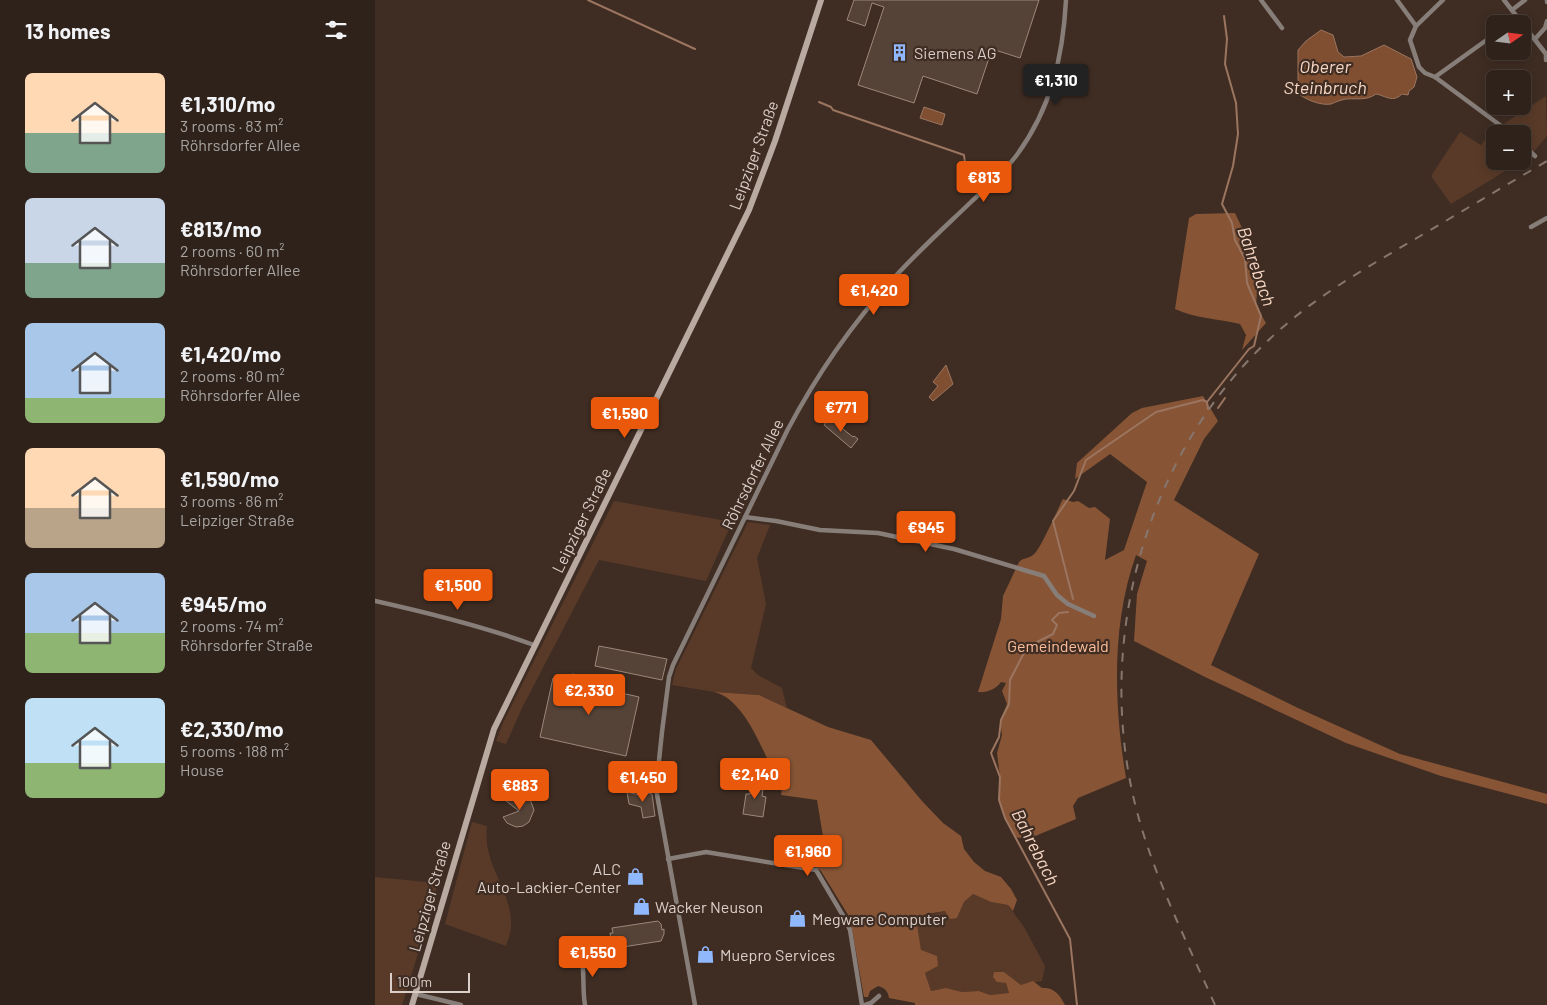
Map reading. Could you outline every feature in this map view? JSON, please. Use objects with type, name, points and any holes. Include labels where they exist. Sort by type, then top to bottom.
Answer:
[{"type":"main road","name":"Leipziger Straße","points":[[412,1005],[494,729],[749,210],[775,141],[821,0]]},
{"type":"street","name":"Röhrsdorfer Allee","points":[[695,1005],[656,784],[669,677],[673,665],[798,409],[831,356],[867,308],[892,279],[1005,169],[1034,129],[1047,103],[1059,64],[1064,39],[1066,0]]},
{"type":"street","points":[[1261,0],[1281,28]]},
{"type":"street","points":[[1397,0],[1417,26]]},
{"type":"street","points":[[1443,0],[1417,26],[1410,40],[1410,46],[1419,67],[1425,73],[1435,76],[1499,125]]},
{"type":"street","points":[[1504,0],[1516,15]]},
{"type":"street","points":[[1512,10],[1525,0]]},
{"type":"street","points":[[1535,39],[1545,28],[1547,21]]},
{"type":"street","points":[[1531,34],[1546,54],[1546,60]]},
{"type":"street","points":[[1435,76],[1486,40]]},
{"type":"street","points":[[1531,152],[1535,156]]},
{"type":"street","points":[[1531,227],[1547,218]]},
{"type":"street","points":[[745,517],[776,520],[820,530],[878,533],[954,549],[1044,576],[1057,595],[1068,604],[1094,616]]},
{"type":"street","points":[[375,601],[492,630],[534,645]]},
{"type":"street","points":[[668,859],[706,852],[815,870],[850,930],[863,1005],[879,996]]},
{"type":"street","points":[[581,954],[584,966],[583,988],[585,1005]]},
{"type":"street","points":[[416,994],[461,1005]]},
{"type":"shaded area","points":[[1546,96],[1547,136],[1531,154],[1531,125],[1502,125],[1517,115],[1531,115],[1531,106]]},
{"type":"shaded area","points":[[1460,132],[1481,145],[1486,138],[1486,170],[1507,170],[1451,204],[1431,176]]},
{"type":"shaded area","points":[[614,501],[732,522],[706,581],[599,560],[522,708],[506,744],[496,741],[503,723]]},
{"type":"shaded area","points":[[748,522],[770,525],[757,558],[766,604],[751,668],[758,675],[782,688],[787,708],[759,695],[714,692],[672,685],[676,669]]},
{"type":"shaded area","points":[[472,822],[487,826],[489,853],[503,889],[510,914],[511,929],[506,946],[445,924]]},
{"type":"shaded area","points":[[375,877],[437,883],[434,902],[402,1005],[375,1005]]},
{"type":"shaded area","points":[[973,894],[991,902],[1008,905],[1024,927],[1045,966],[1042,981],[1021,985],[1004,972],[997,982],[1006,983],[1009,993],[990,995],[979,991],[962,992],[946,988],[931,991],[925,973],[938,966],[921,951],[916,918],[945,911],[957,918],[964,902]]},
{"type":"green space","points":[[1235,213],[1259,264],[1256,306],[1266,323],[1242,350],[1246,335],[1240,324],[1198,316],[1175,309],[1189,218],[1196,214]]},
{"type":"green space","name":"Gemeindewald","points":[[1203,396],[1218,421],[1204,439],[1174,500],[1259,554],[1211,665],[1298,708],[1400,754],[1547,794],[1547,804],[1441,776],[1346,743],[1205,677],[1134,641],[1137,594],[1147,561],[1136,555],[1122,609],[1117,666],[1119,723],[1126,778],[1078,798],[1073,806],[1076,819],[1028,839],[1015,837],[1005,818],[999,800],[1000,777],[997,753],[1002,735],[1000,721],[1007,704],[1002,691],[1006,683],[1001,682],[991,690],[978,692],[1001,619],[1003,596],[1019,562],[1033,555],[1040,546],[1063,499],[1073,502],[1078,501],[1089,508],[1095,507],[1110,519],[1105,560],[1124,550],[1147,482],[1110,454],[1075,479],[1077,463],[1132,413],[1142,408]]},
{"type":"green space","points":[[714,692],[759,695],[828,727],[871,740],[922,801],[943,823],[961,836],[964,849],[974,862],[985,871],[1001,877],[1011,889],[1017,900],[1013,911],[1008,905],[991,902],[973,894],[964,902],[957,918],[950,919],[945,911],[916,918],[921,950],[937,956],[938,966],[925,973],[931,991],[946,988],[962,992],[979,991],[990,995],[1009,993],[1006,983],[997,982],[993,977],[994,972],[1004,972],[1021,985],[1033,981],[1042,988],[1053,990],[1059,995],[1065,1005],[915,1005],[915,1003],[889,998],[886,990],[878,986],[870,991],[868,997],[864,997],[850,918],[821,871],[813,865],[828,867],[817,800],[781,795],[784,773],[774,772],[750,725],[734,704],[725,696]]},
{"type":"water","name":"Oberer Steinbruch","points":[[1321,30],[1333,35],[1338,52],[1344,57],[1361,56],[1384,45],[1411,59],[1417,77],[1414,87],[1409,91],[1408,95],[1402,94],[1396,98],[1376,94],[1365,98],[1346,99],[1327,104],[1313,102],[1304,98],[1298,93],[1298,50],[1306,41]]},
{"type":"water","points":[[924,107],[945,114],[942,125],[920,118]]},
{"type":"water","points":[[946,365],[953,384],[933,401],[929,397],[938,386],[933,382]]},
{"type":"building","name":"Siemens AG","points":[[854,0],[1039,0],[1020,58],[992,49],[977,94],[923,76],[914,103],[858,85],[884,7],[872,3],[865,26],[847,20]]},
{"type":"building","points":[[829,418],[858,439],[851,448],[824,425]]},
{"type":"building","points":[[599,646],[667,659],[662,680],[595,666]]},
{"type":"building","points":[[572,674],[593,679],[591,686],[639,697],[626,756],[540,737],[553,678],[570,682]]},
{"type":"building","points":[[752,780],[764,782],[762,796],[766,797],[763,817],[743,814],[746,794],[750,794]]},
{"type":"building","points":[[639,791],[652,794],[655,816],[643,818],[641,807],[629,804],[627,792],[640,795]]},
{"type":"building","points":[[519,794],[530,799],[534,810],[529,822],[523,826],[516,827],[507,823],[503,817],[519,811],[505,800],[511,795]]},
{"type":"building","points":[[777,847],[794,849],[793,853],[788,857],[776,855]]},
{"type":"building","points":[[658,921],[661,924],[662,930],[664,929],[661,941],[624,947],[625,950],[620,951],[619,948],[616,949],[615,945],[612,945],[610,933],[613,933],[612,928]]},
{"type":"waterway","points":[[588,0],[695,49]]},
{"type":"waterway","name":"Bahrebach","points":[[1073,599],[1053,521],[1074,491],[1086,460],[1156,412],[1203,400],[1207,402],[1249,349],[1254,346],[1261,316],[1247,283],[1245,259],[1235,240],[1232,223],[1222,204],[1233,166],[1238,134],[1236,103],[1225,64],[1227,39],[1224,16]]},
{"type":"waterway","points":[[819,102],[831,107],[833,110],[964,155],[967,180]]},
{"type":"waterway","points":[[1218,408],[1225,398]]},
{"type":"waterway","name":"Bahrebach","points":[[1207,402],[1208,409]]},
{"type":"waterway","name":"Bahrebach","points":[[1068,612],[1059,613],[1052,620],[1057,625],[1053,634],[1027,647],[1010,680],[1009,704],[1001,720],[999,737],[991,753],[1000,777],[999,800],[1005,818],[1070,939],[1077,1005]]},
{"type":"railway","points":[[1215,1005],[1174,913],[1146,843],[1125,753],[1121,686],[1127,619],[1141,553],[1164,489],[1195,430],[1235,375],[1283,327],[1313,303],[1377,261],[1547,161]]},
{"type":"place","name":"Siemens AG","points":[[900,52]]},
{"type":"place","name":"ALC Auto-Lackier-Center","points":[[635,877]]},
{"type":"place","name":"Wacker Neuson","points":[[641,906]]},
{"type":"place","name":"Megware Computer","points":[[798,918]]},
{"type":"place","name":"Muepro Services","points":[[706,954]]}]
